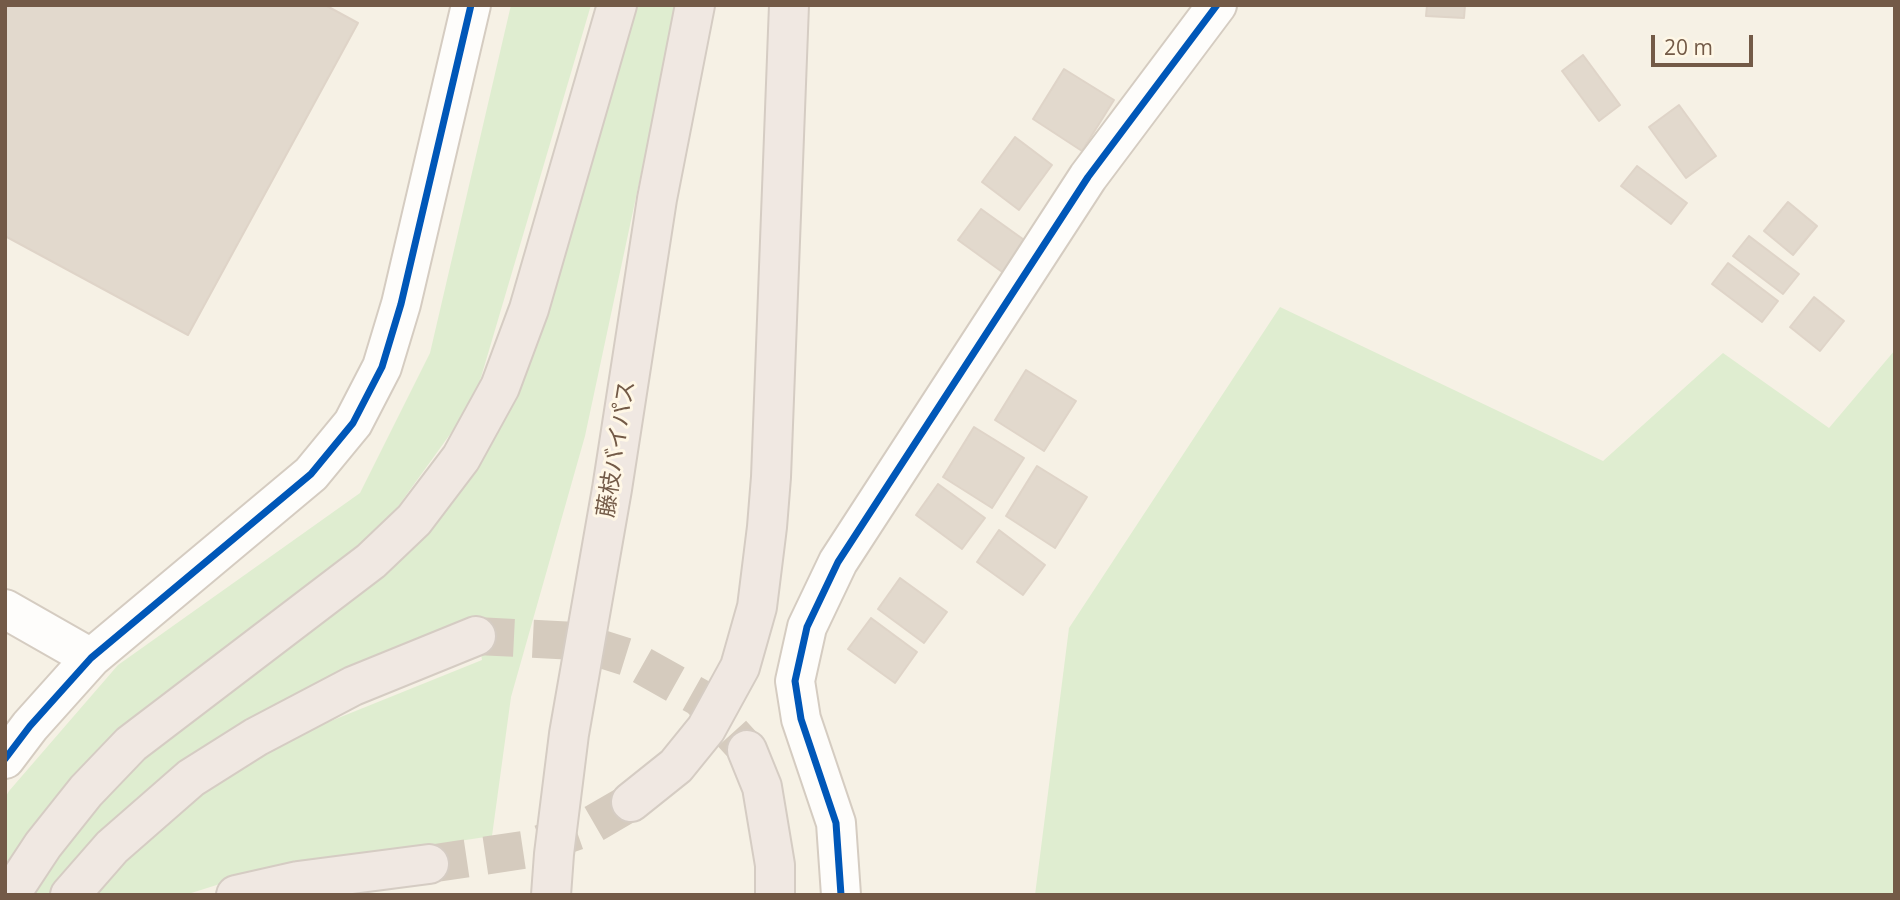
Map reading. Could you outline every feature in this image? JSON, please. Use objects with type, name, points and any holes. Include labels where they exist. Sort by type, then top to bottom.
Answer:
[{"type":"highway","points":[[10,895],[86,791],[131,744],[371,561],[414,520],[461,458],[500,387],[529,309],[617,5]]},
{"type":"highway","name":"藤枝バイパス","points":[[551,895],[569,734],[614,476],[657,199],[695,5]]},
{"type":"highway","points":[[631,802],[676,766],[706,729],[740,667],[757,607],[771,477],[789,5]]},
{"type":"highway","points":[[70,895],[112,847],[191,778],[256,737],[353,686],[476,636]]},
{"type":"highway","points":[[747,750],[762,787],[775,864],[775,895]]},
{"type":"highway","points":[[236,895],[299,881],[429,864]]},
{"type":"street","points":[[5,759],[30,726],[92,659],[311,474],[353,423],[382,367],[401,304],[471,5]]},
{"type":"street","points":[[841,895],[836,823],[801,719],[795,681],[807,627],[838,562],[1088,177],[1217,5]]},
{"type":"street","points":[[5,609],[92,659]]},
{"type":"green space","points":[[511,5],[591,5],[474,401],[384,526],[5,880],[5,798],[118,665],[360,493],[430,353]]},
{"type":"green space","points":[[632,5],[677,5],[585,436],[511,697],[492,836],[261,871],[185,895],[90,895],[98,878],[244,756],[482,660],[476,623],[304,693],[59,895],[30,895],[91,802],[516,397]]},
{"type":"green space","points":[[1280,307],[1603,461],[1723,353],[1829,428],[1895,350],[1895,895],[1035,895],[1069,628]]},
{"type":"building","points":[[8,5],[325,5],[358,23],[188,335],[5,236],[5,11]]},
{"type":"building","points":[[1427,5],[1465,5],[1464,18],[1426,16]]},
{"type":"building","points":[[1583,55],[1620,105],[1599,121],[1562,71]]},
{"type":"building","points":[[1064,69],[1114,100],[1082,151],[1033,119]]},
{"type":"building","points":[[1679,105],[1716,156],[1686,178],[1649,127]]},
{"type":"building","points":[[1015,137],[1052,165],[1019,210],[982,182]]},
{"type":"building","points":[[1637,166],[1687,203],[1671,224],[1621,186]]},
{"type":"building","points":[[1788,202],[1817,226],[1793,255],[1764,231]]},
{"type":"building","points":[[981,209],[1027,242],[1005,274],[958,240]]},
{"type":"building","points":[[1749,236],[1799,274],[1783,294],[1733,256]]},
{"type":"building","points":[[1728,263],[1778,301],[1762,322],[1712,284]]},
{"type":"building","points":[[1814,297],[1844,321],[1820,351],[1790,327]]},
{"type":"building","points":[[1026,370],[1076,401],[1044,451],[995,420]]},
{"type":"building","points":[[974,427],[1024,458],[992,508],[943,477]]},
{"type":"building","points":[[1037,466],[1087,497],[1055,548],[1006,516]]},
{"type":"building","points":[[938,484],[985,518],[962,549],[916,515]]},
{"type":"building","points":[[999,530],[1045,565],[1023,595],[977,562]]},
{"type":"building","points":[[900,578],[947,612],[924,643],[878,609]]},
{"type":"building","points":[[871,618],[917,652],[895,683],[848,649]]},
{"type":"tunnel","points":[[476,636],[576,641],[627,657],[700,698],[747,750]]},
{"type":"tunnel","points":[[429,864],[523,850],[588,827],[631,802]]},
{"type":"cycle path","points":[[5,759],[30,726],[91,658],[311,474],[353,423],[382,367],[401,304],[471,5]]},
{"type":"cycle path","points":[[841,895],[836,823],[801,719],[795,681],[807,627],[838,562],[1088,177],[1217,5]]}]
